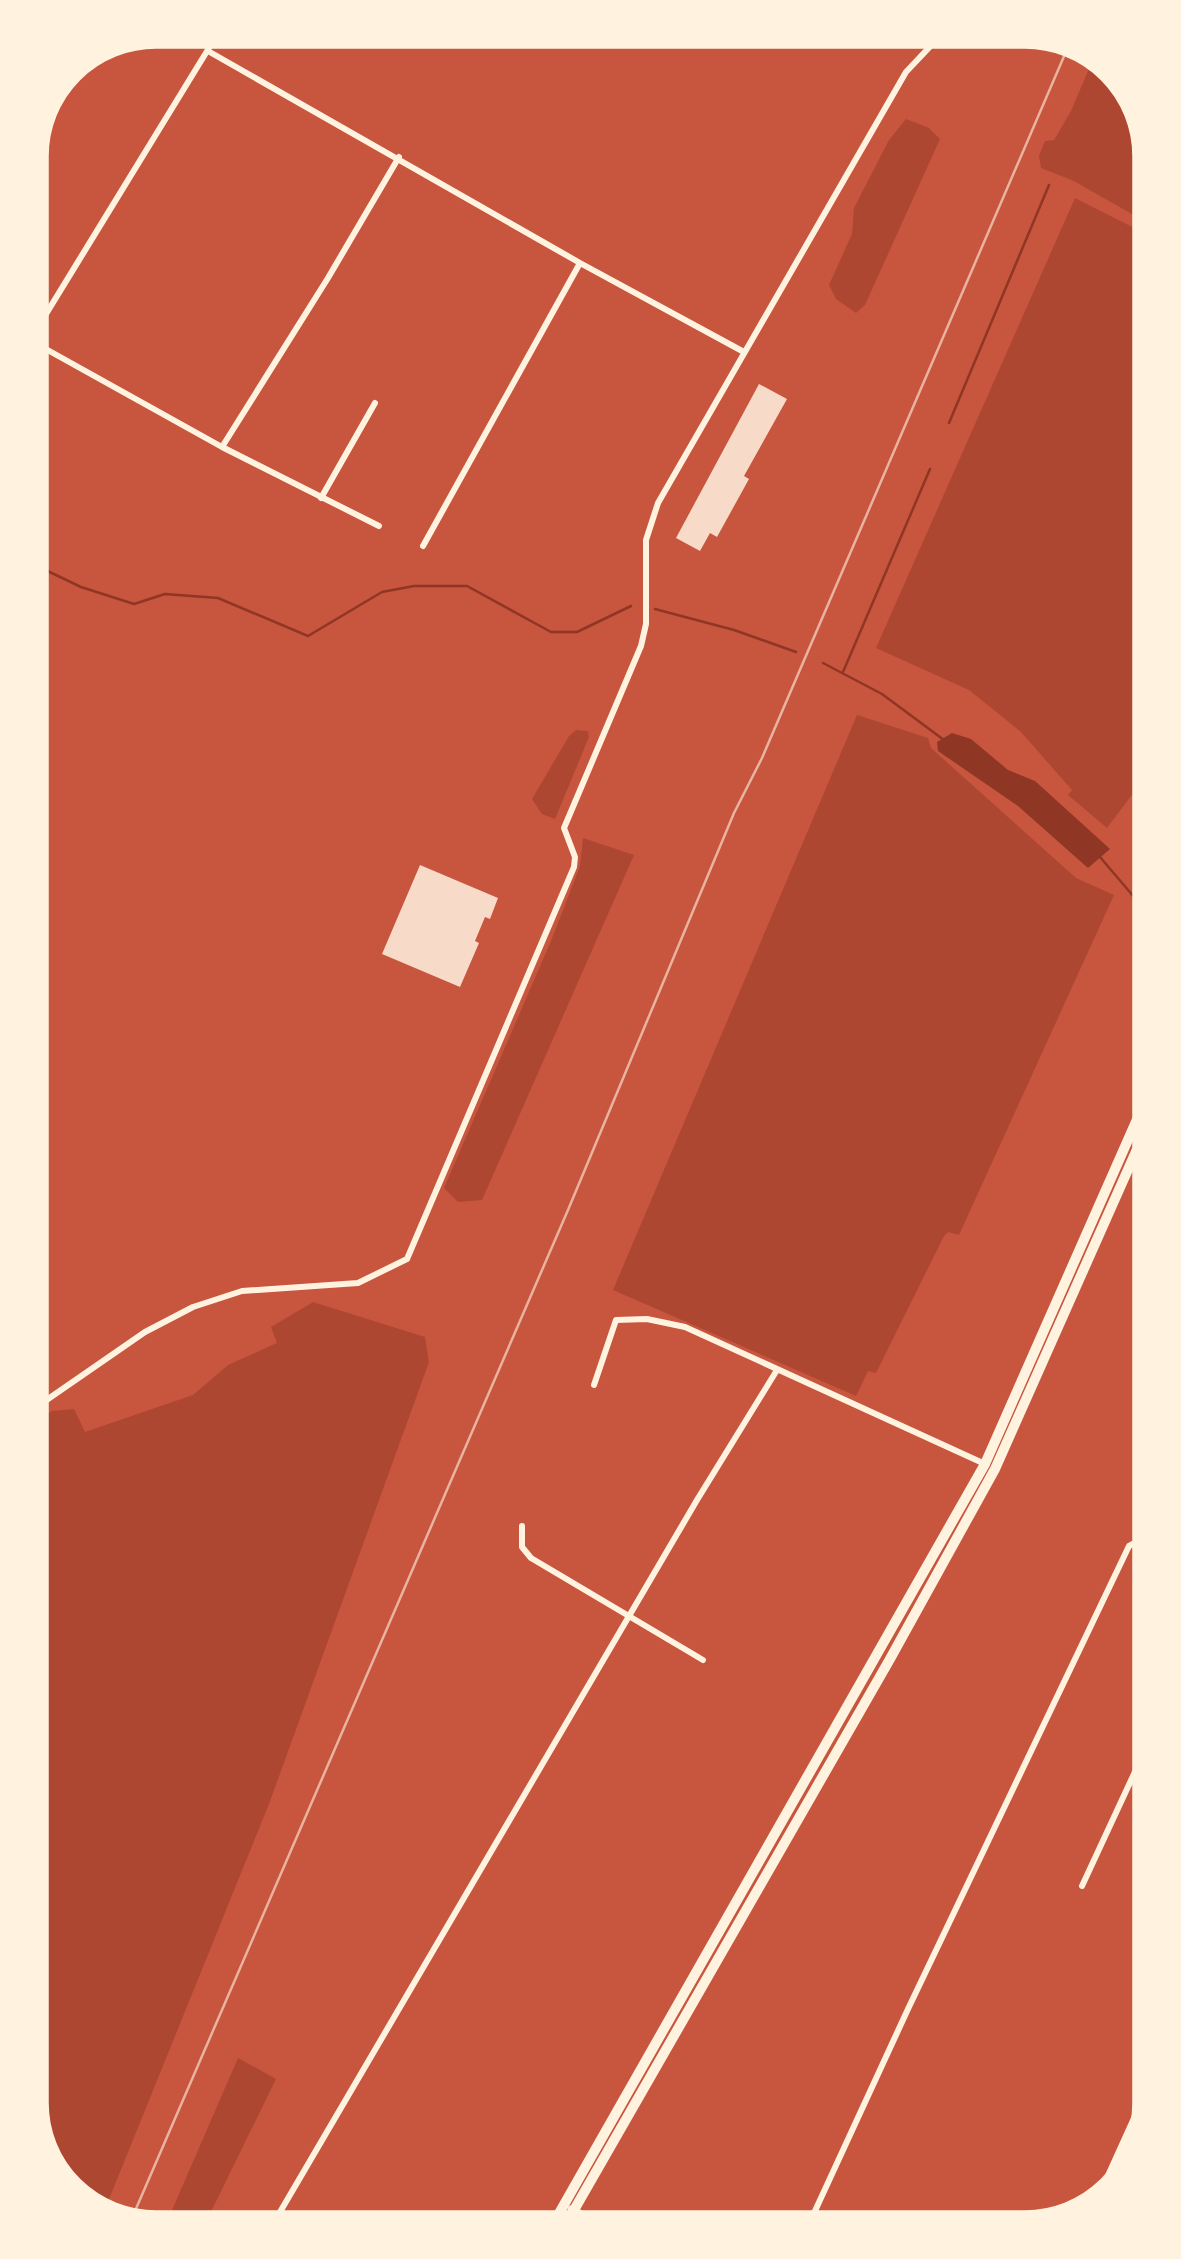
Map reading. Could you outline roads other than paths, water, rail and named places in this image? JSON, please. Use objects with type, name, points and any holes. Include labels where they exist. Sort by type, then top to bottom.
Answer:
[{"type":"main road","points":[[568,2212],[985,1464],[1134,1126]]},
{"type":"main road","points":[[565,2212],[890,1659],[995,1469],[1134,1156]]},
{"type":"street","points":[[47,313],[210,47]]},
{"type":"street","points":[[47,1400],[145,1332],[193,1307],[242,1291],[358,1283],[407,1259],[574,867],[575,857],[564,828],[641,646],[646,624],[646,540],[658,503],[906,72],[930,47]]},
{"type":"street","points":[[208,51],[580,263],[744,352]]},
{"type":"street","points":[[222,447],[328,278],[398,158]]},
{"type":"street","points":[[423,546],[580,263]]},
{"type":"street","points":[[47,350],[222,447],[379,526]]},
{"type":"street","points":[[321,498],[375,402]]},
{"type":"street","points":[[594,1385],[616,1320],[647,1319],[685,1327],[985,1464]]},
{"type":"street","points":[[281,2212],[629,1616],[777,1370]]},
{"type":"street","points":[[522,1526],[522,1547],[531,1558],[703,1660]]},
{"type":"street","points":[[814,2212],[1129,1546],[1134,1543]]},
{"type":"street","points":[[1082,1886],[1134,1774]]},
{"type":"street","points":[[1113,2167],[1132,2124]]},
{"type":"street","points":[[569,2208],[577,2212]]},
{"type":"waterway","points":[[949,423],[1049,185]]},
{"type":"waterway","points":[[843,672],[930,469]]},
{"type":"waterway","points":[[47,571],[81,587],[134,604],[165,594],[218,598],[308,636],[382,592],[414,586],[467,586],[551,632],[577,632],[631,606]]},
{"type":"waterway","points":[[655,609],[734,630],[796,652]]},
{"type":"waterway","points":[[823,663],[882,694],[944,740]]},
{"type":"waterway","points":[[1100,857],[1134,897]]},
{"type":"railway","points":[[135,2210],[568,1210],[734,813],[762,758],[1065,55]]}]
